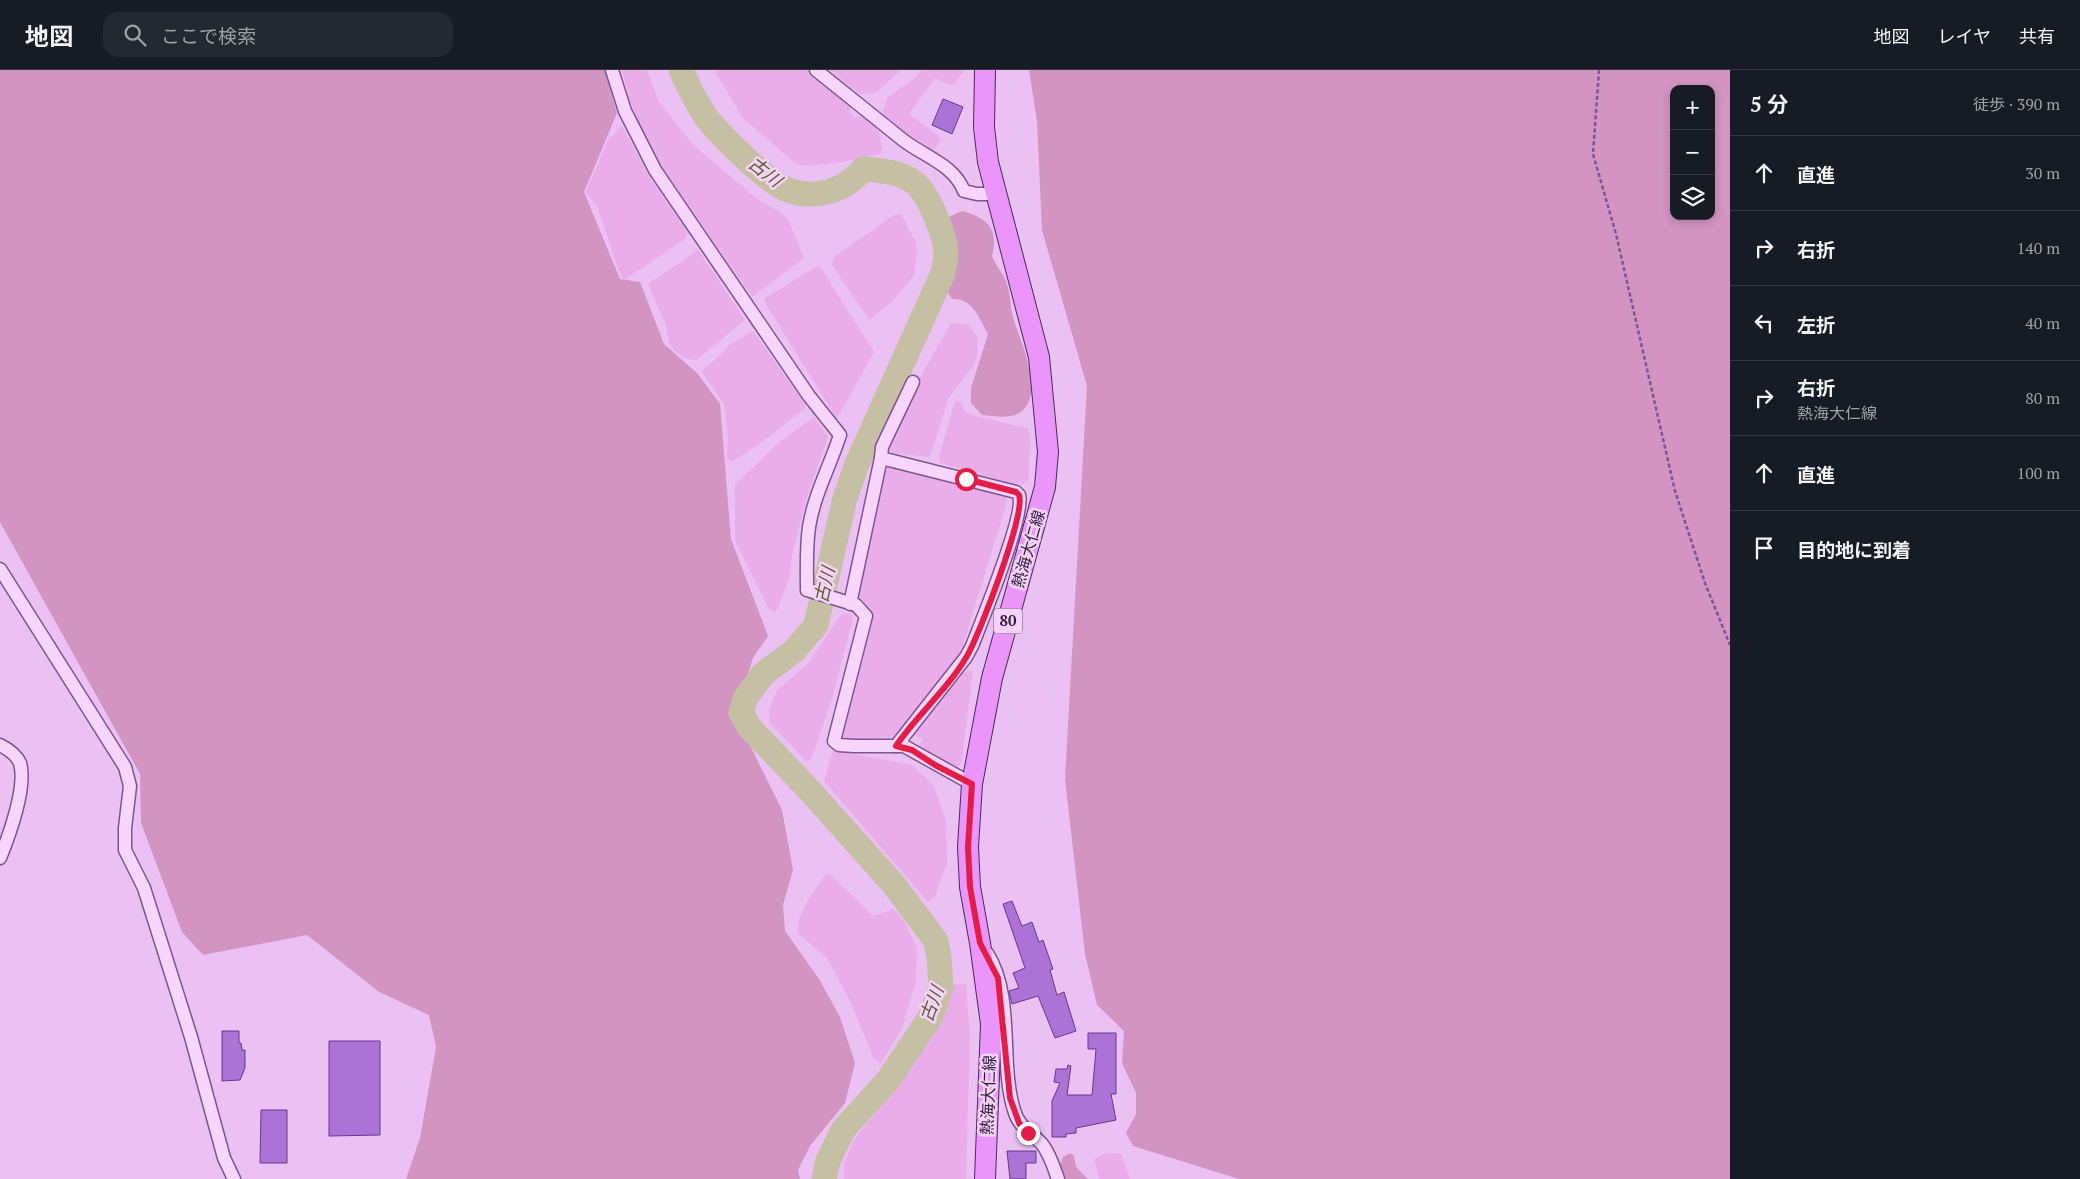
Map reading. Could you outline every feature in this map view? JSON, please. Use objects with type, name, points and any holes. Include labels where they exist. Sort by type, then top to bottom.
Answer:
[{"type":"main road","name":"熱海大仁線","points":[[985,70],[984,127],[988,162],[1038,357],[1048,452],[1045,487],[992,678],[972,784],[968,847],[970,879],[991,1024],[985,1179]]},
{"type":"street","points":[[612,70],[625,110],[655,170],[810,396],[840,435],[821,485],[809,527],[807,590],[846,602],[862,610],[866,616],[834,741],[839,744],[854,746],[896,746],[912,750],[935,765],[972,784]]},
{"type":"street","points":[[816,70],[905,142],[946,167],[959,178],[964,190],[977,194],[997,194]]},
{"type":"street","points":[[846,602],[881,458],[882,447],[914,382]]},
{"type":"street","points":[[881,458],[1016,492],[1020,498],[1008,551],[989,604],[966,658],[896,746]]},
{"type":"street","points":[[0,569],[124,767],[130,786],[125,828],[125,850],[144,888],[191,1037],[224,1158],[234,1179]]},
{"type":"street","points":[[0,746],[11,750],[20,763],[20,787],[12,828],[0,858]]},
{"type":"street","points":[[980,943],[998,978],[1005,1030],[1009,1090],[1016,1116],[1022,1127],[1046,1149],[1058,1179]]},
{"type":"path","points":[[1599,70],[1593,154],[1616,234],[1675,491],[1705,583],[1730,645]]},
{"type":"shaded area","points":[[0,70],[605,70],[617,113],[584,192],[620,279],[640,282],[664,344],[698,374],[720,404],[731,539],[768,636],[753,658],[735,715],[782,810],[793,870],[783,905],[785,931],[819,979],[840,1017],[855,1063],[845,1103],[810,1146],[798,1170],[800,1179],[406,1179],[420,1138],[436,1047],[429,1015],[379,992],[307,935],[203,955],[182,932],[141,823],[140,774],[0,522]]},
{"type":"shaded area","points":[[622,70],[647,70],[659,102],[694,146],[756,198],[783,214],[789,221],[804,258],[752,297],[649,148],[629,97]]},
{"type":"shaded area","points":[[714,70],[810,70],[850,103],[850,113],[855,117],[863,115],[872,121],[879,132],[882,149],[880,154],[836,163],[804,166],[796,164],[743,118]]},
{"type":"shaded area","points":[[830,70],[901,70],[877,92],[860,95]]},
{"type":"shaded area","points":[[921,70],[964,70],[955,84],[949,85],[935,78],[909,114],[939,136],[940,141],[933,152],[923,149],[882,116],[887,98],[916,77]]},
{"type":"shaded area","points":[[1029,70],[1730,70],[1730,1179],[1239,1179],[1133,1146],[1126,1133],[1136,1114],[1136,1093],[1122,1063],[1124,1031],[1097,1005],[1085,954],[1065,779],[1087,386],[1042,230],[1037,121]]},
{"type":"shaded area","points":[[622,126],[649,176],[688,232],[685,239],[626,279],[622,278],[619,272],[598,208],[586,192],[608,140]]},
{"type":"shaded area","points":[[962,211],[985,221],[992,232],[994,247],[992,256],[1007,283],[1012,313],[1028,363],[1031,377],[1029,402],[1022,411],[1013,416],[982,415],[971,403],[971,388],[988,334],[975,310],[965,302],[952,299],[945,288],[951,259],[947,230],[949,217]]},
{"type":"shaded area","points":[[901,214],[916,243],[917,255],[913,277],[892,302],[869,320],[832,265],[834,257],[894,215]]},
{"type":"shaded area","points":[[698,250],[745,320],[696,360],[687,359],[676,352],[669,343],[665,323],[648,284]]},
{"type":"shaded area","points":[[819,265],[874,352],[837,419],[764,301],[765,298]]},
{"type":"shaded area","points":[[951,323],[969,324],[977,337],[978,352],[974,365],[948,399],[930,457],[892,453],[889,449],[889,444],[918,381]]},
{"type":"shaded area","points":[[753,331],[806,405],[804,409],[762,442],[732,462],[727,458],[728,436],[724,404],[701,371],[722,354],[729,345]]},
{"type":"shaded area","points":[[955,401],[961,403],[965,411],[975,416],[1028,428],[1030,437],[1029,479],[1023,484],[1011,483],[940,463],[939,457]]},
{"type":"shaded area","points":[[814,417],[828,437],[807,497],[792,555],[789,579],[776,612],[769,609],[735,541],[735,485],[777,444]]},
{"type":"shaded area","points":[[891,466],[1007,495],[1006,505],[961,652],[898,733],[892,737],[854,740],[845,738],[843,731],[873,620],[873,612],[858,595],[885,470]]},
{"type":"shaded area","points":[[841,614],[852,615],[853,619],[832,698],[811,760],[807,762],[770,723],[769,710],[777,690],[808,664]]},
{"type":"shaded area","points":[[973,671],[962,760],[955,769],[919,746],[922,740],[913,734],[964,672]]},
{"type":"shaded area","points":[[833,750],[912,765],[934,786],[946,821],[947,863],[935,896],[928,902],[824,781]]},
{"type":"shaded area","points":[[826,874],[831,875],[873,916],[893,909],[904,921],[917,948],[916,981],[902,1028],[881,1063],[874,1059],[851,1003],[827,958],[798,933],[799,920],[809,898]]},
{"type":"shaded area","points":[[966,984],[970,1036],[966,1179],[844,1179],[844,1163],[854,1140],[900,1082],[936,1029],[951,985]]},
{"type":"shaded area","points":[[1070,1153],[1074,1156],[1076,1167],[1088,1179],[1064,1179],[1059,1168],[1063,1157]]},
{"type":"shaded area","points":[[1107,1153],[1121,1154],[1130,1179],[1099,1179],[1094,1159]]},
{"type":"building","points":[[943,99],[963,107],[952,134],[932,125]]},
{"type":"building","points":[[1012,901],[1022,926],[1032,922],[1039,942],[1043,940],[1053,969],[1050,970],[1057,995],[1064,992],[1076,1031],[1055,1038],[1038,996],[1012,1004],[1009,991],[1019,988],[1013,973],[1025,968],[1003,904]]},
{"type":"building","points":[[222,1031],[239,1031],[239,1043],[241,1043],[242,1050],[245,1050],[245,1068],[240,1080],[222,1081]]},
{"type":"building","points":[[1088,1033],[1116,1033],[1116,1094],[1111,1094],[1116,1120],[1076,1128],[1076,1133],[1066,1134],[1066,1137],[1052,1137],[1052,1101],[1060,1083],[1054,1082],[1056,1069],[1067,1069],[1068,1065],[1071,1066],[1067,1095],[1092,1095],[1096,1049],[1088,1049]]},
{"type":"building","points":[[329,1041],[380,1041],[380,1135],[329,1136]]},
{"type":"building","points":[[261,1110],[287,1110],[287,1163],[260,1163]]},
{"type":"building","points":[[1007,1151],[1036,1151],[1036,1163],[1026,1163],[1026,1179],[1010,1179]]},
{"type":"waterway","name":"古川","points":[[681,70],[706,117],[733,146],[768,178],[788,190],[799,193],[819,194],[829,192],[848,183],[863,169],[890,172],[904,176],[915,183],[926,196],[945,245],[946,253],[943,273],[857,464],[845,498],[816,625],[794,651],[763,674],[745,699],[741,713],[750,728],[811,792],[894,885],[936,941],[941,986],[931,1016],[889,1079],[843,1130],[828,1161],[824,1179]]},
{"type":"route","points":[[966,479],[1016,492],[1019,495],[1019,509],[1008,551],[989,604],[966,658],[896,746],[904,746],[972,784],[968,847],[970,887],[980,943],[989,957],[998,978],[1005,1030],[1010,1098],[1019,1123],[1028,1133]]}]
